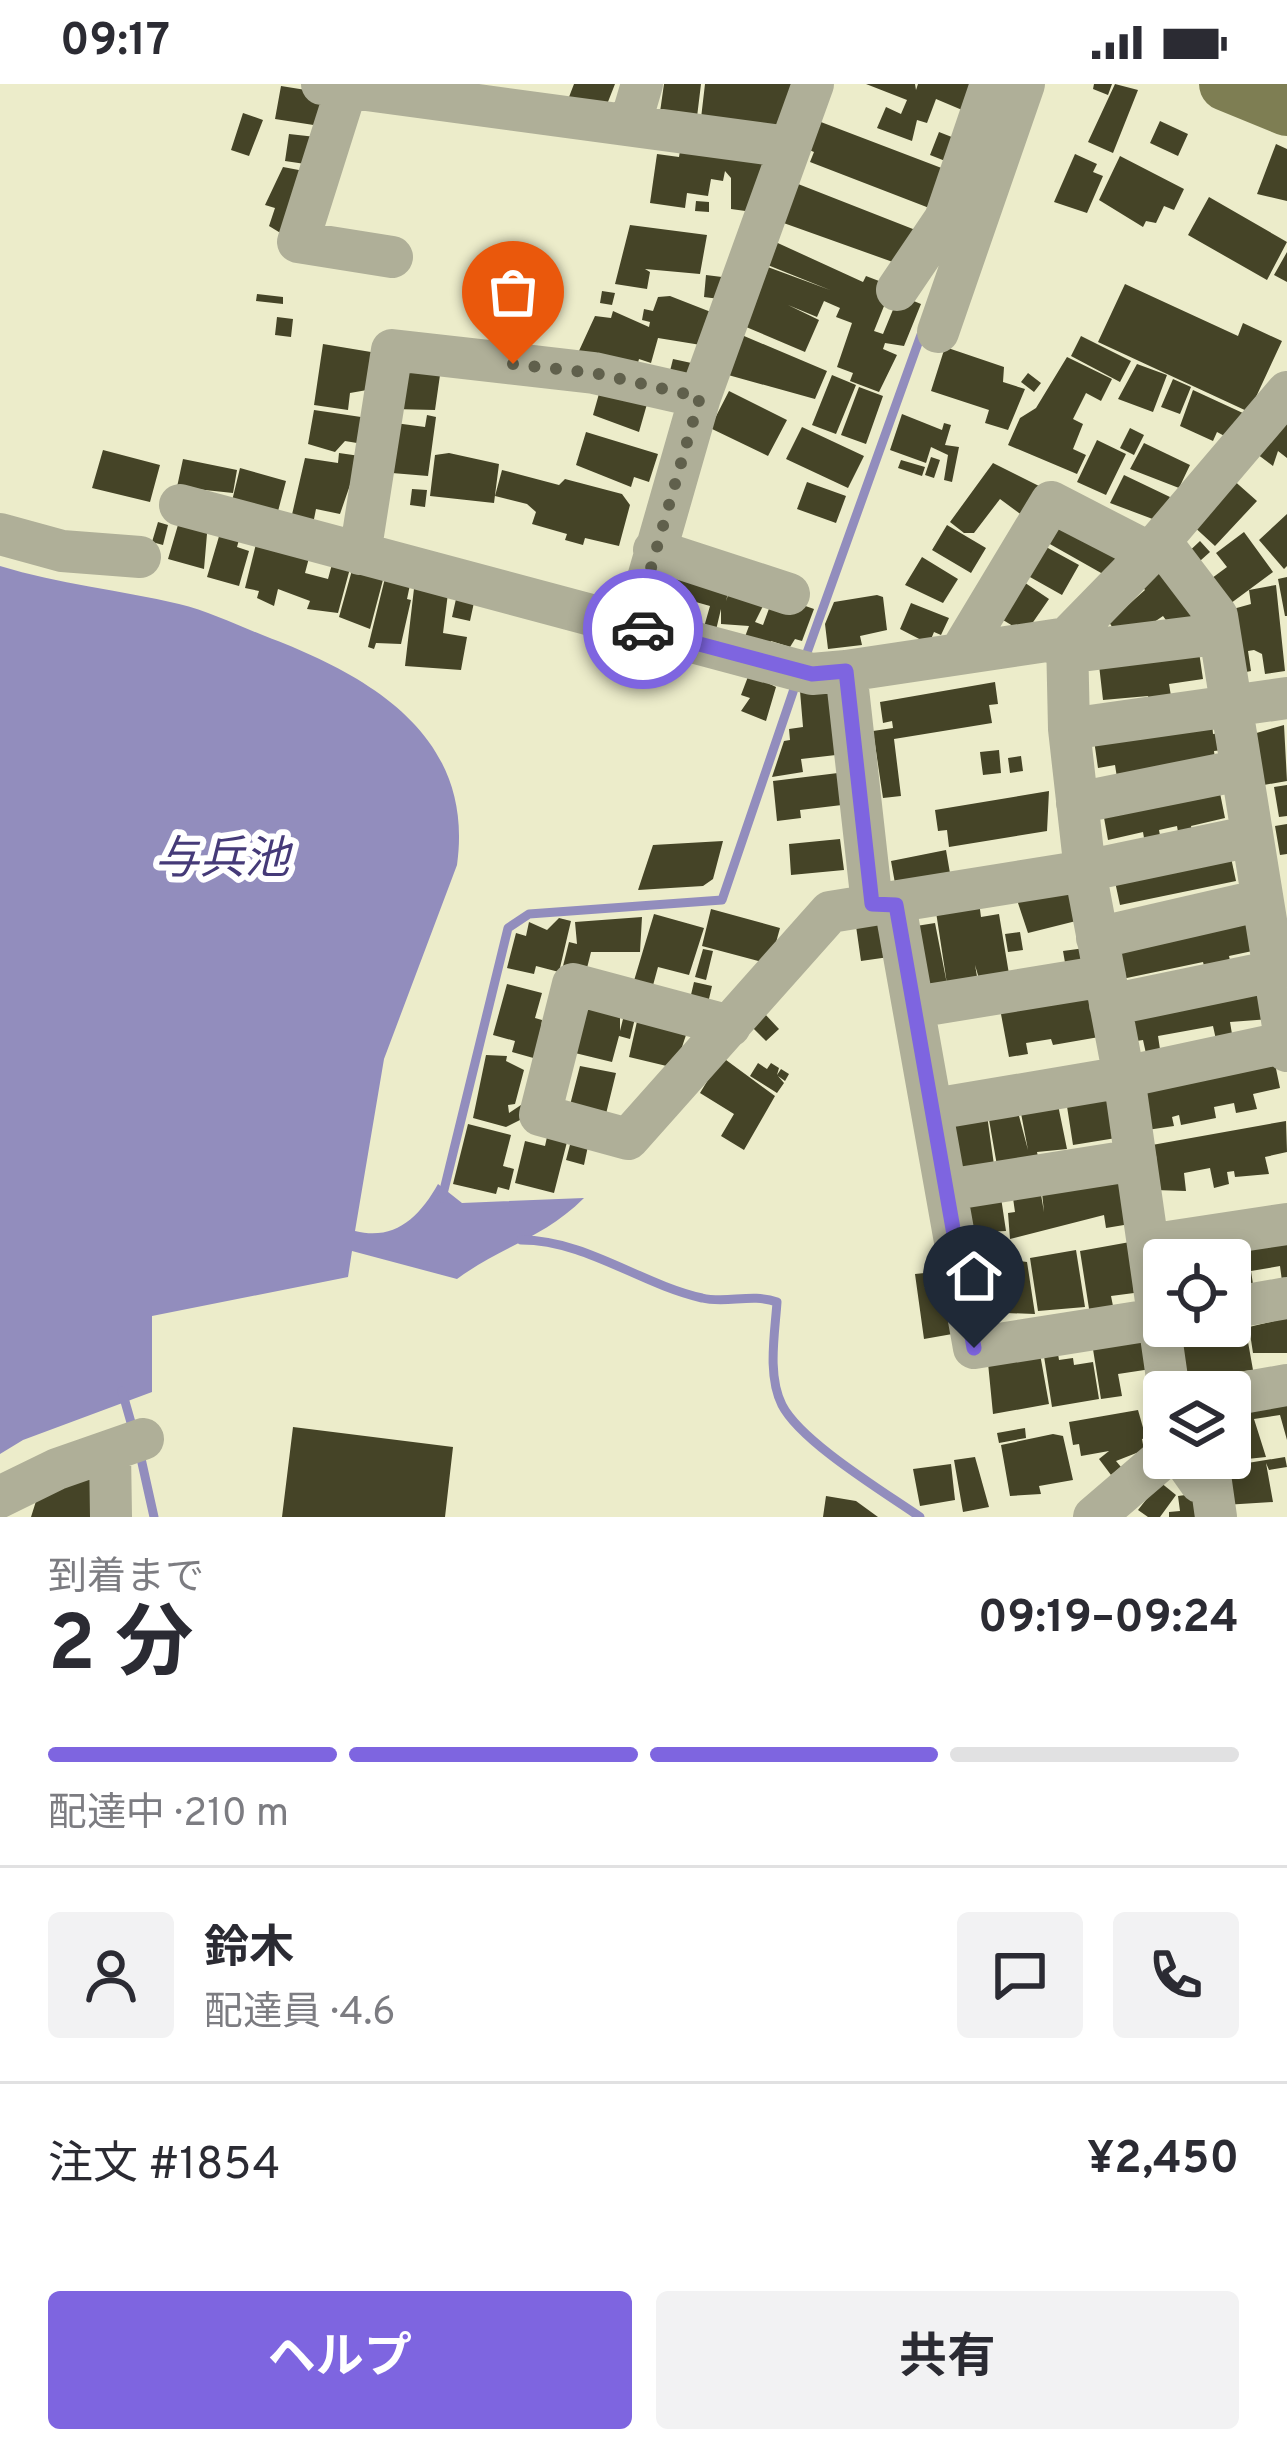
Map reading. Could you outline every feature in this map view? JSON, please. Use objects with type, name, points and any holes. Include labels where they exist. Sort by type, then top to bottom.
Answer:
[{"type":"street","points":[[630,125],[642,84]]},
{"type":"street","points":[[634,627],[700,397],[813,84]]},
{"type":"street","points":[[897,290],[945,219],[991,84]]},
{"type":"street","points":[[938,332],[1024,84]]},
{"type":"street","points":[[392,257],[298,242],[352,86],[789,147]]},
{"type":"street","points":[[360,554],[392,350],[594,373],[700,397]]},
{"type":"street","points":[[1147,1239],[1124,1077],[1084,871],[1066,645],[1287,392]]},
{"type":"street","points":[[934,1109],[1287,1045],[1264,868],[1241,770],[1216,634],[1217,616],[1155,547],[1052,502],[960,653]]},
{"type":"street","points":[[180,506],[812,674],[960,653],[1216,634]]},
{"type":"street","points":[[0,534],[62,551],[140,557]]},
{"type":"street","points":[[654,550],[789,594]]},
{"type":"street","points":[[846,671],[884,904],[915,1007],[974,1348],[1143,1322]]},
{"type":"street","points":[[1070,729],[1287,698]]},
{"type":"street","points":[[1077,803],[1241,770]]},
{"type":"street","points":[[730,1025],[573,984],[540,1115],[628,1139],[730,1025],[830,912],[1084,871],[1264,868]]},
{"type":"street","points":[[1104,973],[1264,868]]},
{"type":"street","points":[[915,1007],[1104,973],[1274,971]]},
{"type":"street","points":[[947,1190],[1136,1160]]},
{"type":"street","points":[[1188,1239],[1287,1224]]},
{"type":"street","points":[[1251,1304],[1287,1298]]},
{"type":"street","points":[[1251,1391],[1287,1385]]},
{"type":"street","points":[[0,1497],[57,1469],[127,1445],[111,1517]]},
{"type":"street","points":[[1094,1517],[1143,1475]]},
{"type":"street","points":[[1198,1479],[1211,1482],[1216,1517]]},
{"type":"water","name":"与兵池","points":[[0,566],[212,614],[342,670],[407,717],[432,746],[449,780],[458,819],[457,865],[384,1059],[355,1231],[382,1233],[404,1224],[438,1184],[462,1203],[584,1198],[554,1223],[457,1279],[352,1251],[348,1277],[152,1316],[152,1392],[23,1440],[0,1454]]},
{"type":"building","points":[[574,84],[615,84],[604,112],[569,97]]},
{"type":"building","points":[[664,84],[701,84],[697,117],[660,112]]},
{"type":"building","points":[[705,84],[793,84],[785,138],[700,127]]},
{"type":"building","points":[[866,84],[915,84],[916,90],[918,84],[987,84],[974,115],[936,99],[927,123],[917,120],[912,141],[877,128],[886,107],[901,114],[907,100]]},
{"type":"building","points":[[1094,84],[1112,84],[1108,95],[1093,89]]},
{"type":"building","points":[[1115,84],[1138,90],[1113,153],[1088,142]]},
{"type":"building","points":[[281,86],[331,94],[320,126],[275,119]]},
{"type":"building","points":[[243,113],[263,120],[249,156],[231,150]]},
{"type":"building","points":[[813,119],[952,172],[937,211],[810,162],[814,152],[802,147]]},
{"type":"building","points":[[1160,121],[1188,134],[1178,156],[1150,143]]},
{"type":"building","points":[[939,132],[962,141],[953,164],[930,155]]},
{"type":"building","points":[[289,134],[316,137],[312,165],[285,161]]},
{"type":"building","points":[[682,139],[771,152],[760,213],[731,209],[731,178],[725,171],[723,181],[711,179],[708,196],[687,193],[685,208],[650,203],[657,154],[679,157]]},
{"type":"building","points":[[1276,144],[1287,149],[1287,201],[1257,194]]},
{"type":"building","points":[[1075,154],[1097,164],[1093,172],[1103,176],[1087,213],[1054,202]]},
{"type":"building","points":[[1120,156],[1184,189],[1174,210],[1164,206],[1156,223],[1146,221],[1143,227],[1099,200]]},
{"type":"building","points":[[283,167],[304,171],[292,240],[269,226],[275,208],[265,205]]},
{"type":"building","points":[[793,182],[918,231],[904,266],[778,221]]},
{"type":"building","points":[[1209,197],[1287,242],[1267,280],[1188,235]]},
{"type":"building","points":[[696,201],[709,202],[709,212],[695,211]]},
{"type":"building","points":[[630,225],[707,235],[700,274],[645,269],[650,272],[647,289],[615,284]]},
{"type":"building","points":[[769,239],[863,282],[866,276],[892,286],[874,331],[883,334],[899,295],[921,304],[904,346],[885,343],[883,349],[897,355],[879,392],[850,381],[853,373],[837,367],[852,323],[836,317],[840,308],[824,301],[817,317],[788,305],[819,320],[805,352],[739,324],[765,266],[830,290],[760,262]]},
{"type":"building","points":[[1287,252],[1287,282],[1274,275]]},
{"type":"building","points":[[706,275],[730,278],[727,300],[704,297]]},
{"type":"building","points":[[1125,284],[1238,336],[1243,323],[1282,341],[1249,412],[1098,342]]},
{"type":"building","points":[[602,291],[615,293],[612,305],[600,303]]},
{"type":"building","points":[[257,294],[283,297],[283,304],[256,301]]},
{"type":"building","points":[[670,296],[716,314],[707,346],[658,338],[651,363],[639,359],[636,370],[578,353],[595,316],[611,318],[613,311],[649,327],[650,322],[642,320],[644,309],[653,311],[658,297]]},
{"type":"building","points":[[277,317],[293,319],[291,337],[275,335]]},
{"type":"building","points":[[737,333],[827,371],[815,399],[721,373]]},
{"type":"building","points":[[1081,336],[1131,361],[1120,382],[1071,356]]},
{"type":"building","points":[[323,344],[377,353],[367,390],[350,393],[348,410],[314,405]]},
{"type":"building","points":[[945,347],[1004,367],[1003,382],[1025,389],[1008,430],[985,423],[989,410],[931,391]]},
{"type":"building","points":[[1067,357],[1112,379],[1101,401],[1086,393],[1073,419],[1083,424],[1073,449],[1086,455],[1077,474],[1008,445],[1020,418],[1036,408]]},
{"type":"building","points":[[673,359],[696,364],[689,384],[668,379]]},
{"type":"building","points":[[1137,364],[1167,375],[1153,412],[1118,399]]},
{"type":"building","points":[[441,368],[435,410],[393,409],[405,370]]},
{"type":"building","points":[[1028,373],[1041,383],[1034,392],[1021,382]]},
{"type":"building","points":[[832,375],[856,385],[836,434],[812,425]]},
{"type":"building","points":[[1173,379],[1191,387],[1180,414],[1161,407]]},
{"type":"building","points":[[602,383],[649,397],[639,432],[593,415]]},
{"type":"building","points":[[859,387],[883,396],[866,444],[841,435]]},
{"type":"building","points":[[1193,390],[1245,414],[1232,440],[1217,432],[1213,441],[1180,426]]},
{"type":"building","points":[[729,391],[787,420],[768,456],[710,428]]},
{"type":"building","points":[[314,410],[361,417],[357,443],[345,441],[335,452],[308,444]]},
{"type":"building","points":[[1287,411],[1287,458],[1278,451],[1273,466],[1257,454]]},
{"type":"building","points":[[902,414],[942,430],[944,423],[951,425],[945,445],[959,447],[952,482],[944,480],[948,455],[931,447],[926,463],[890,450]]},
{"type":"building","points":[[427,415],[436,417],[428,476],[380,472],[395,423],[425,427]]},
{"type":"building","points":[[802,427],[864,456],[848,488],[786,459]]},
{"type":"building","points":[[1130,428],[1144,435],[1134,455],[1120,448]]},
{"type":"building","points":[[586,432],[658,454],[649,482],[634,477],[631,487],[576,465]]},
{"type":"building","points":[[1097,440],[1126,454],[1106,495],[1077,482]]},
{"type":"building","points":[[1144,443],[1190,465],[1179,488],[1130,469]]},
{"type":"building","points":[[103,450],[160,465],[150,502],[92,488]]},
{"type":"building","points":[[339,453],[360,456],[340,514],[316,509],[313,524],[291,519],[305,458],[338,463]]},
{"type":"building","points":[[449,453],[499,464],[494,503],[430,496],[435,455]]},
{"type":"building","points":[[931,457],[940,460],[934,478],[925,475]]},
{"type":"building","points":[[183,459],[237,470],[233,493],[177,487]]},
{"type":"building","points":[[901,460],[925,467],[922,476],[898,468]]},
{"type":"building","points":[[993,463],[1039,486],[1023,516],[1000,499],[974,533],[964,533],[950,522]]},
{"type":"building","points":[[240,468],[286,481],[277,515],[232,501]]},
{"type":"building","points":[[502,470],[622,494],[630,505],[619,546],[585,538],[583,545],[565,540],[567,534],[532,524],[536,512],[527,504],[495,496]]},
{"type":"building","points":[[1124,475],[1170,497],[1158,521],[1110,503]]},
{"type":"building","points":[[1231,478],[1257,501],[1215,546],[1190,523]]},
{"type":"building","points":[[807,482],[846,496],[836,523],[797,509]]},
{"type":"building","points":[[412,489],[427,490],[425,507],[410,505]]},
{"type":"building","points":[[1287,514],[1287,566],[1284,569],[1259,540]]},
{"type":"building","points":[[180,518],[208,522],[204,569],[168,559]]},
{"type":"building","points":[[158,522],[168,525],[163,545],[152,542]]},
{"type":"building","points":[[1059,523],[1126,550],[1110,578],[1041,539]]},
{"type":"building","points":[[947,525],[986,548],[971,573],[932,550]]},
{"type":"building","points":[[1244,532],[1273,572],[1223,609],[1204,584],[1227,567],[1216,553]]},
{"type":"building","points":[[220,533],[240,536],[237,547],[249,551],[239,586],[207,577]]},
{"type":"building","points":[[1200,541],[1210,552],[1191,569],[1182,558]]},
{"type":"building","points":[[1037,542],[1079,565],[1062,595],[1021,572]]},
{"type":"building","points":[[256,544],[310,554],[305,573],[328,579],[334,557],[352,561],[338,613],[307,609],[310,601],[278,589],[274,606],[257,598],[259,591],[245,588]]},
{"type":"building","points":[[922,557],[958,579],[943,603],[905,585]]},
{"type":"building","points":[[354,563],[384,576],[370,629],[339,617]]},
{"type":"building","points":[[664,563],[731,581],[726,601],[733,581],[769,594],[755,622],[763,625],[774,595],[814,609],[802,641],[795,639],[790,647],[771,641],[768,650],[743,642],[749,626],[721,624],[721,609],[716,630],[704,627],[710,606],[657,591]]},
{"type":"building","points":[[1165,566],[1201,621],[1171,627],[1163,616],[1138,633],[1118,636],[1109,622],[1145,590],[1140,583]]},
{"type":"building","points":[[386,574],[411,580],[407,599],[411,600],[401,644],[376,643],[374,649],[368,647]]},
{"type":"building","points":[[1015,576],[1049,599],[1029,628],[1018,629],[1003,620]]},
{"type":"building","points":[[1287,577],[1287,616],[1285,616],[1278,579]]},
{"type":"building","points":[[415,580],[449,585],[443,633],[467,637],[461,670],[405,666]]},
{"type":"building","points":[[1276,585],[1285,671],[1265,674],[1262,654],[1254,650],[1248,651],[1251,671],[1236,674],[1233,609],[1251,604],[1249,590]]},
{"type":"building","points":[[458,590],[476,593],[470,621],[452,617]]},
{"type":"building","points":[[883,597],[887,630],[860,636],[862,645],[828,649],[825,624],[834,602]]},
{"type":"building","points":[[911,603],[949,618],[941,635],[934,632],[929,644],[900,629]]},
{"type":"building","points":[[1199,652],[1203,679],[1169,684],[1172,702],[1150,704],[1148,696],[1103,700],[1099,665]]},
{"type":"building","points":[[749,674],[776,687],[766,721],[741,711],[750,698],[741,695]]},
{"type":"building","points":[[995,682],[998,704],[989,705],[992,723],[894,739],[901,796],[883,798],[873,731],[893,728],[892,721],[883,723],[880,702]]},
{"type":"building","points":[[828,688],[836,755],[801,759],[803,772],[772,777],[784,741],[790,740],[789,729],[803,727],[800,691]]},
{"type":"building","points":[[1212,723],[1213,734],[1221,733],[1223,750],[1214,751],[1215,760],[1118,784],[1115,765],[1098,768],[1094,740]]},
{"type":"building","points":[[1284,725],[1287,781],[1258,786],[1253,734]]},
{"type":"building","points":[[999,750],[1001,773],[983,775],[980,752]]},
{"type":"building","points":[[1021,756],[1023,771],[1010,773],[1008,758]]},
{"type":"building","points":[[838,773],[842,805],[800,810],[801,818],[777,821],[773,781]]},
{"type":"building","points":[[1287,785],[1287,816],[1279,817],[1274,787]]},
{"type":"building","points":[[1219,788],[1225,818],[1191,826],[1194,841],[1180,844],[1177,826],[1159,830],[1162,847],[1146,850],[1143,832],[1108,840],[1103,812]]},
{"type":"building","points":[[1049,791],[1047,831],[949,847],[947,830],[938,831],[935,810]]},
{"type":"building","points":[[1287,824],[1287,854],[1280,855],[1275,826]]},
{"type":"building","points":[[840,839],[844,870],[791,875],[789,844]]},
{"type":"building","points":[[723,841],[713,879],[703,886],[638,890],[653,845]]},
{"type":"building","points":[[946,850],[951,879],[896,889],[891,861]]},
{"type":"building","points":[[1230,853],[1236,881],[1120,905],[1114,877]]},
{"type":"building","points":[[1070,890],[1076,921],[1028,933],[1017,900]]},
{"type":"building","points":[[979,902],[981,917],[999,914],[1011,986],[980,982],[975,965],[978,982],[923,999],[910,927],[935,923],[947,984],[936,912]]},
{"type":"building","points":[[711,909],[780,928],[770,964],[702,946]]},
{"type":"building","points":[[654,914],[704,928],[689,975],[658,967],[652,989],[633,984]]},
{"type":"building","points":[[642,917],[640,952],[591,952],[586,972],[563,966],[569,942],[577,944],[575,922]]},
{"type":"building","points":[[559,918],[571,921],[559,972],[536,966],[534,974],[507,968],[516,933],[526,936],[529,922],[547,930]]},
{"type":"building","points":[[1251,920],[1257,950],[1229,956],[1231,965],[1207,977],[1203,962],[1122,979],[1115,949]]},
{"type":"building","points":[[883,921],[889,957],[861,961],[856,926]]},
{"type":"building","points":[[1020,932],[1023,950],[1008,952],[1005,934]]},
{"type":"building","points":[[1085,948],[1089,971],[1067,974],[1063,951]]},
{"type":"building","points":[[703,949],[713,951],[706,980],[695,977]]},
{"type":"building","points":[[694,982],[712,986],[708,1003],[690,999]]},
{"type":"building","points":[[1254,983],[1270,1019],[1230,1022],[1233,1040],[1217,1044],[1213,1026],[1158,1036],[1161,1056],[1147,1058],[1143,1040],[1136,1041],[1125,1012]]},
{"type":"building","points":[[507,984],[542,993],[535,1018],[542,1020],[537,1059],[512,1052],[515,1041],[493,1035]]},
{"type":"building","points":[[1091,992],[1099,1037],[1053,1045],[1051,1039],[1026,1043],[1028,1054],[1009,1057],[998,998]]},
{"type":"building","points":[[583,1007],[620,1016],[620,1031],[625,1011],[636,1014],[630,1039],[619,1036],[612,1062],[575,1053]]},
{"type":"building","points":[[764,1013],[779,1029],[766,1041],[751,1026]]},
{"type":"building","points":[[638,1017],[688,1029],[675,1068],[629,1057]]},
{"type":"building","points":[[486,1055],[507,1056],[506,1061],[524,1070],[515,1104],[508,1105],[509,1113],[521,1105],[524,1118],[506,1127],[473,1118]]},
{"type":"building","points":[[722,1057],[775,1096],[744,1150],[721,1136],[734,1114],[700,1093]]},
{"type":"building","points":[[1274,1059],[1280,1088],[1253,1094],[1257,1109],[1236,1113],[1234,1103],[1214,1107],[1216,1118],[1181,1125],[1179,1115],[1172,1117],[1174,1126],[1147,1130],[1138,1086]]},
{"type":"building","points":[[758,1063],[767,1069],[771,1063],[779,1068],[777,1075],[781,1069],[789,1074],[785,1081],[778,1076],[784,1083],[777,1093],[750,1076]]},
{"type":"building","points":[[580,1066],[616,1073],[605,1118],[569,1109]]},
{"type":"building","points":[[1109,1093],[1116,1138],[1073,1145],[1066,1100]]},
{"type":"building","points":[[1057,1100],[1067,1149],[1037,1152],[1041,1171],[999,1177],[988,1114],[1019,1116],[1028,1150],[1020,1108]]},
{"type":"building","points":[[987,1115],[995,1172],[952,1178],[944,1121]]},
{"type":"building","points":[[1286,1121],[1287,1152],[1265,1157],[1269,1174],[1235,1177],[1234,1171],[1227,1172],[1229,1184],[1214,1188],[1210,1168],[1184,1173],[1186,1191],[1155,1190],[1152,1145]]},
{"type":"building","points":[[468,1124],[511,1135],[503,1166],[514,1169],[509,1190],[498,1187],[496,1194],[453,1184]]},
{"type":"building","points":[[547,1137],[567,1142],[554,1193],[515,1183],[525,1141],[545,1146]]},
{"type":"building","points":[[571,1141],[588,1146],[584,1165],[566,1160]]},
{"type":"building","points":[[1122,1173],[1130,1224],[1106,1228],[1104,1215],[1010,1239],[1008,1213],[1015,1212],[1012,1191],[1040,1189],[1044,1212],[1041,1183]]},
{"type":"building","points":[[1000,1191],[1006,1231],[962,1233],[957,1197]]},
{"type":"building","points":[[1287,1235],[1287,1281],[1282,1281],[1280,1266],[1251,1271],[1251,1242]]},
{"type":"building","points":[[1130,1242],[1134,1293],[1111,1296],[1113,1306],[1090,1315],[1080,1251]]},
{"type":"building","points":[[1076,1250],[1085,1307],[1038,1311],[1030,1258]]},
{"type":"building","points":[[1027,1262],[1035,1314],[980,1312],[978,1266]]},
{"type":"building","points":[[944,1271],[945,1282],[924,1288],[950,1284],[958,1333],[924,1339],[915,1274]]},
{"type":"building","points":[[1287,1318],[1287,1353],[1253,1353],[1251,1327]]},
{"type":"building","points":[[1140,1332],[1151,1369],[1118,1374],[1122,1396],[1101,1399],[1092,1343]]},
{"type":"building","points":[[1179,1347],[1249,1347],[1253,1370],[1183,1371]]},
{"type":"building","points":[[1057,1348],[1059,1360],[1073,1358],[1074,1365],[1093,1362],[1099,1399],[1052,1407],[1043,1350]]},
{"type":"building","points":[[1040,1354],[1049,1404],[993,1414],[988,1363]]},
{"type":"building","points":[[1287,1392],[1287,1440],[1280,1415],[1254,1419],[1266,1457],[1251,1459],[1251,1397]]},
{"type":"building","points":[[1138,1410],[1143,1450],[1116,1461],[1121,1467],[1111,1475],[1099,1459],[1109,1451],[1081,1456],[1079,1444],[1073,1445],[1069,1422]]},
{"type":"building","points":[[293,1427],[453,1447],[445,1517],[282,1517]]},
{"type":"building","points":[[1025,1428],[1026,1438],[999,1443],[997,1433]]},
{"type":"building","points":[[1063,1436],[1073,1480],[1039,1486],[1041,1494],[1010,1496],[1001,1445]]},
{"type":"building","points":[[975,1457],[989,1507],[963,1512],[954,1460]]},
{"type":"building","points":[[1285,1457],[1287,1467],[1269,1470],[1266,1463],[1273,1502],[1224,1505],[1219,1479],[1251,1479],[1251,1462]]},
{"type":"building","points":[[951,1464],[955,1500],[920,1506],[913,1469]]},
{"type":"building","points":[[96,1467],[93,1517],[31,1517],[37,1498]]},
{"type":"building","points":[[1160,1482],[1176,1495],[1160,1517],[1148,1517],[1138,1510]]},
{"type":"building","points":[[1193,1494],[1204,1517],[1169,1517],[1169,1512],[1180,1511],[1178,1496]]},
{"type":"building","points":[[826,1496],[856,1501],[878,1517],[823,1517]]},
{"type":"waterway","points":[[804,661],[922,332]]},
{"type":"waterway","points":[[442,1198],[508,928],[529,914],[722,900],[794,689]]},
{"type":"waterway","points":[[521,1240],[568,1247],[702,1298],[777,1302],[773,1367],[782,1405],[825,1450],[920,1517]]},
{"type":"waterway","points":[[122,1391],[134,1433]]},
{"type":"waterway","points":[[140,1454],[154,1517]]},
{"type":"way so far","points":[[513,364],[594,373],[700,397],[634,627],[643,629]]},
{"type":"route","points":[[643,629],[812,674],[846,671],[872,904],[896,905],[974,1348]]}]
